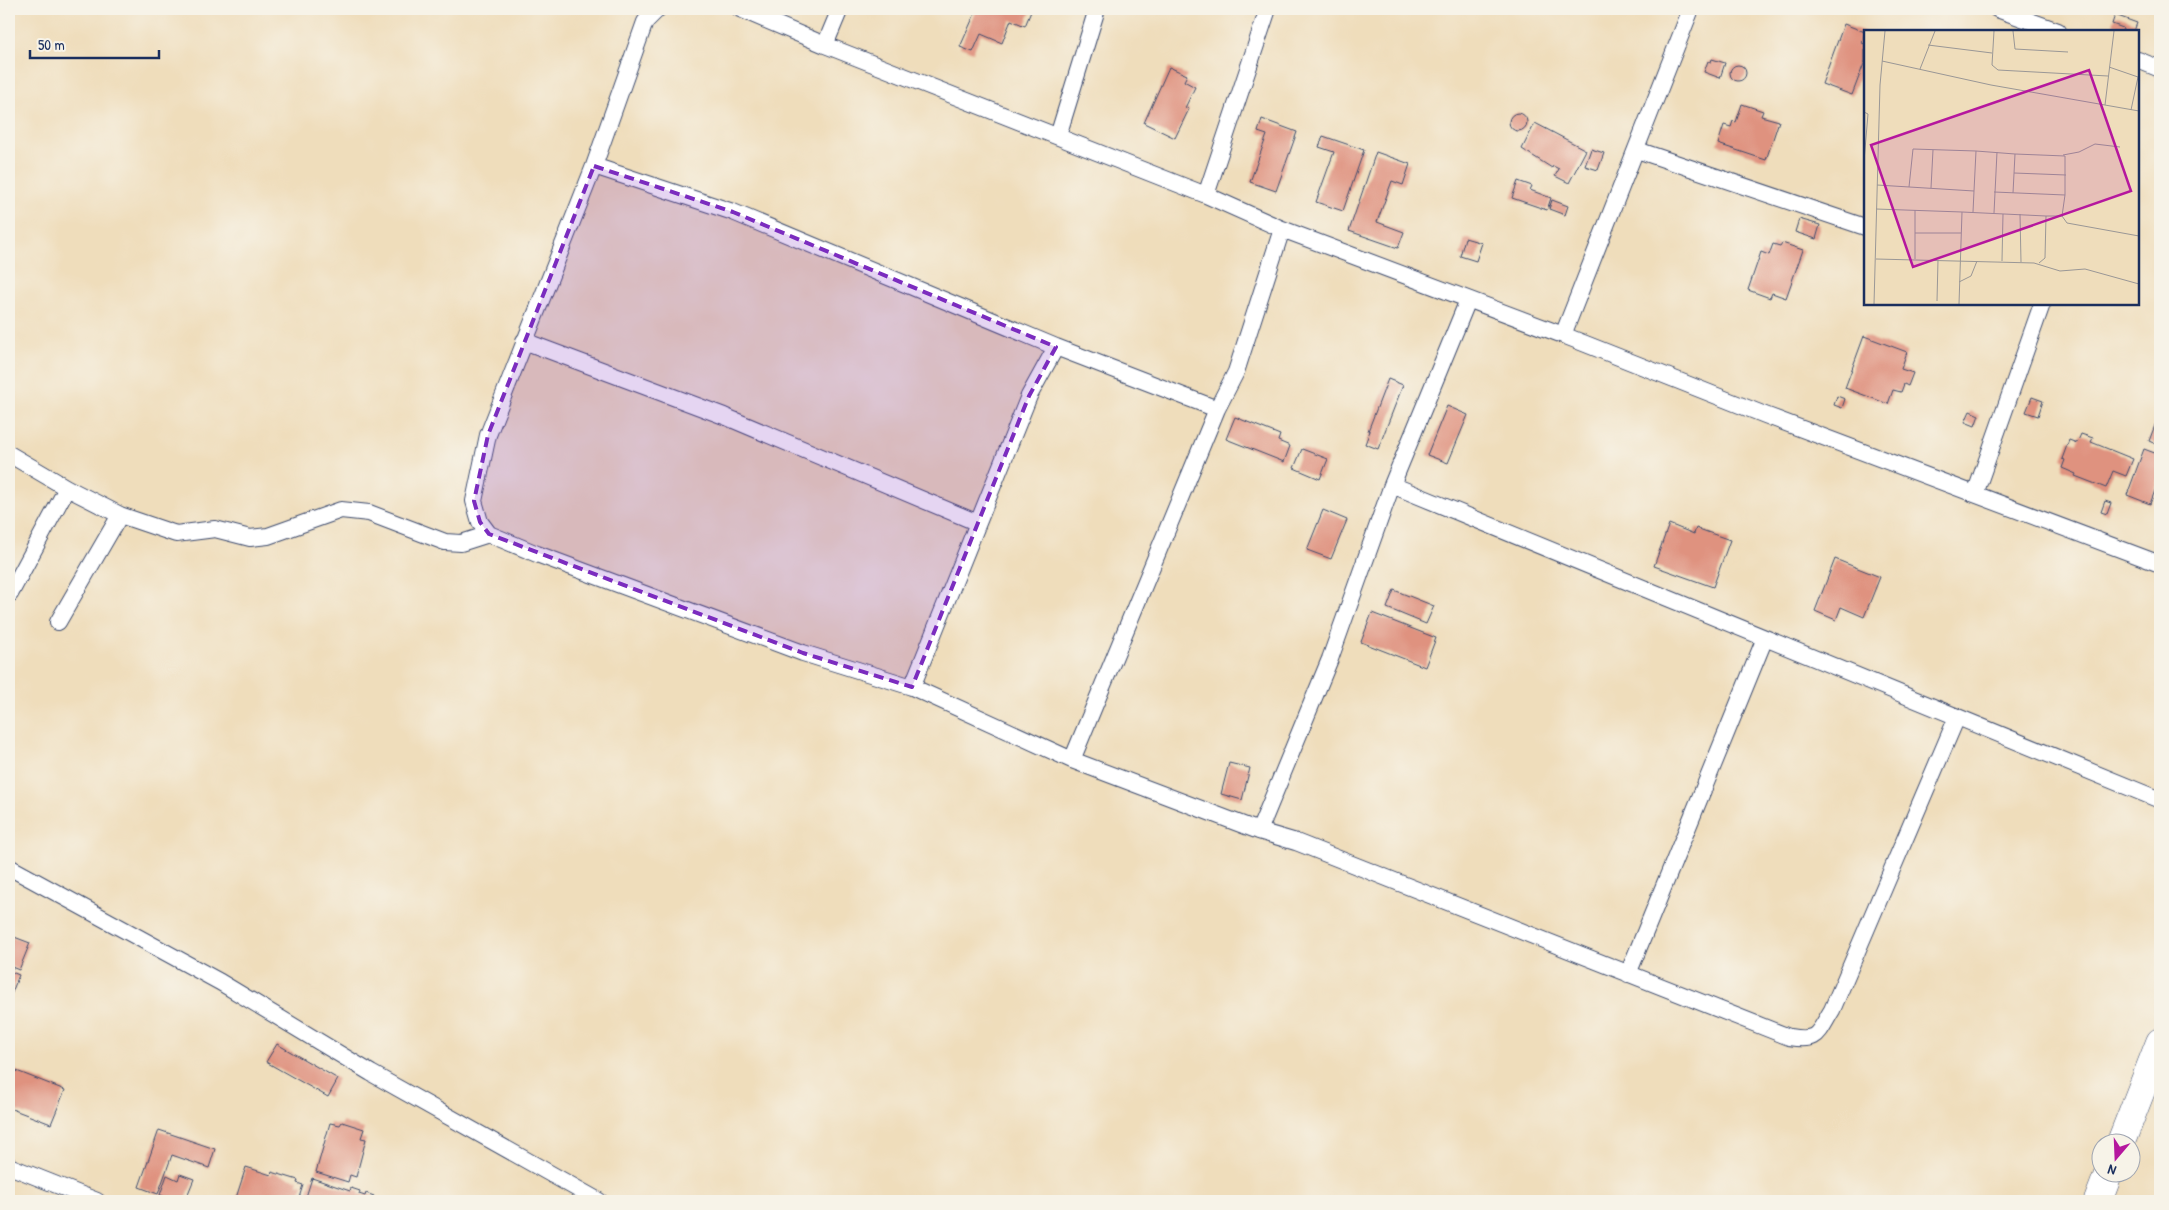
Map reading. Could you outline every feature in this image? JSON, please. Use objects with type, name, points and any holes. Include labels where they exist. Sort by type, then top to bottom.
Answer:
[{"type":"highway","points":[[2125,1132],[2160,1042]]},
{"type":"street","points":[[658,9],[645,22],[594,166],[488,435],[474,501],[480,522],[489,534],[537,554],[803,653],[912,687],[1072,760],[1258,831],[1296,842],[1789,1037],[1808,1040],[1817,1035],[1832,1010],[1958,717]]},
{"type":"street","points":[[740,9],[825,45],[1206,195],[1282,230],[1563,335],[1765,415],[2160,564]]},
{"type":"street","points":[[825,45],[840,9]]},
{"type":"street","points":[[1058,136],[1097,9]]},
{"type":"street","points":[[1206,195],[1268,9]]},
{"type":"street","points":[[1563,335],[1691,9]]},
{"type":"street","points":[[1997,9],[2055,30]]},
{"type":"street","points":[[2139,60],[2160,69]]},
{"type":"street","points":[[1637,150],[1864,227]]},
{"type":"street","points":[[594,166],[733,212],[1056,347],[1217,409]]},
{"type":"street","points":[[1072,760],[1217,409],[1236,372],[1282,230]]},
{"type":"street","points":[[1258,831],[1330,659],[1392,485],[1468,300]]},
{"type":"street","points":[[1975,494],[2042,305]]},
{"type":"street","points":[[524,341],[724,416],[978,523]]},
{"type":"street","points":[[912,687],[1029,396],[1056,347]]},
{"type":"street","points":[[9,454],[67,488],[120,515],[176,534],[215,529],[250,538],[268,536],[341,510],[369,513],[445,542],[462,543],[489,534]]},
{"type":"street","points":[[1392,485],[2160,800]]},
{"type":"street","points":[[10,594],[67,488]]},
{"type":"street","points":[[58,622],[120,515]]},
{"type":"street","points":[[1628,974],[1765,638]]},
{"type":"street","points":[[9,868],[220,982],[371,1073],[599,1201]]},
{"type":"street","points":[[9,1166],[96,1201]]},
{"type":"highlighted area","points":[[594,166],[733,212],[1056,347],[1029,396],[912,687],[803,653],[489,534],[480,522],[474,501],[488,435]]},
{"type":"building","points":[[977,9],[1032,9],[1025,26],[1011,20],[1002,43],[981,34],[973,52],[960,47]]},
{"type":"building","points":[[2115,15],[2137,23],[2134,30],[2122,30],[2123,28],[2112,24]]},
{"type":"building","points":[[1844,24],[1864,32],[1862,43],[1864,44],[1864,64],[1852,95],[1822,84]]},
{"type":"building","points":[[1712,59],[1725,63],[1720,78],[1704,72],[1708,61],[1711,62]]},
{"type":"building","points":[[1738,65],[1746,73],[1738,81],[1730,73]]},
{"type":"building","points":[[1169,67],[1187,75],[1184,81],[1195,87],[1185,108],[1189,109],[1175,138],[1144,123]]},
{"type":"building","points":[[1742,104],[1763,111],[1761,116],[1779,121],[1766,160],[1718,144],[1724,125],[1731,127],[1733,121],[1736,122]]},
{"type":"building","points":[[1518,113],[1524,116],[1527,122],[1524,128],[1518,131],[1512,128],[1509,122],[1512,116]]},
{"type":"building","points":[[1262,119],[1297,132],[1276,191],[1250,182],[1267,135],[1258,132]]},
{"type":"building","points":[[1535,123],[1586,150],[1569,183],[1555,176],[1559,169],[1553,166],[1552,168],[1522,149]]},
{"type":"building","points":[[1323,136],[1364,150],[1343,211],[1316,202],[1334,152],[1319,147]]},
{"type":"building","points":[[1591,149],[1604,153],[1598,170],[1585,166]]},
{"type":"building","points":[[1376,152],[1410,164],[1403,185],[1392,181],[1377,222],[1404,232],[1398,248],[1349,231]]},
{"type":"building","points":[[1518,181],[1532,186],[1530,190],[1551,198],[1547,210],[1512,198]]},
{"type":"building","points":[[1552,200],[1568,206],[1565,215],[1549,209]]},
{"type":"building","points":[[1799,219],[1820,225],[1816,239],[1795,232]]},
{"type":"building","points":[[1465,238],[1482,243],[1476,261],[1460,256]]},
{"type":"building","points":[[1782,243],[1803,250],[1786,298],[1772,293],[1770,298],[1748,290],[1761,252],[1769,255],[1773,244],[1780,246]]},
{"type":"building","points":[[1864,336],[1907,352],[1901,369],[1913,373],[1908,386],[1904,384],[1901,392],[1893,390],[1888,404],[1845,388]]},
{"type":"building","points":[[1388,379],[1403,385],[1378,449],[1365,444],[1370,431],[1368,431]]},
{"type":"building","points":[[1837,396],[1845,399],[1842,408],[1834,405]]},
{"type":"building","points":[[2032,397],[2043,401],[2038,416],[2026,412]]},
{"type":"building","points":[[1447,406],[1468,415],[1448,463],[1427,455]]},
{"type":"building","points":[[1970,411],[1979,415],[1975,426],[1965,422]]},
{"type":"building","points":[[2160,412],[2160,446],[2149,441]]},
{"type":"building","points":[[1235,417],[1280,435],[1278,441],[1290,446],[1284,462],[1226,439]]},
{"type":"building","points":[[2081,434],[2093,438],[2091,442],[2133,459],[2126,476],[2113,471],[2106,488],[2075,476],[2076,474],[2062,468],[2065,460],[2062,459],[2069,440],[2077,443]]},
{"type":"building","points":[[1302,449],[1328,459],[1320,479],[1294,468]]},
{"type":"building","points":[[2144,449],[2160,455],[2160,477],[2150,504],[2127,495]]},
{"type":"building","points":[[2105,501],[2111,503],[2107,514],[2101,512]]},
{"type":"building","points":[[1323,510],[1347,520],[1331,559],[1307,550]]},
{"type":"building","points":[[2160,517],[2160,531],[2155,529]]},
{"type":"building","points":[[1669,524],[1694,534],[1696,528],[1730,540],[1713,587],[1654,566]]},
{"type":"building","points":[[1835,559],[1880,577],[1864,617],[1841,607],[1836,620],[1815,611]]},
{"type":"building","points":[[1394,590],[1434,606],[1426,624],[1387,608]]},
{"type":"building","points":[[1372,613],[1436,638],[1425,667],[1361,642]]},
{"type":"building","points":[[1229,763],[1250,768],[1242,800],[1221,794]]},
{"type":"building","points":[[9,935],[30,943],[19,970],[9,966]]},
{"type":"building","points":[[9,971],[19,975],[11,995],[9,994]]},
{"type":"building","points":[[277,1044],[338,1079],[328,1097],[266,1062]]},
{"type":"building","points":[[9,1068],[65,1090],[51,1124],[9,1108]]},
{"type":"building","points":[[342,1122],[364,1129],[361,1138],[366,1139],[356,1177],[350,1175],[348,1182],[316,1172],[330,1123],[340,1125]]},
{"type":"building","points":[[159,1130],[215,1149],[209,1168],[172,1155],[158,1194],[139,1187]]},
{"type":"building","points":[[246,1167],[271,1175],[272,1172],[298,1180],[297,1183],[303,1185],[298,1201],[247,1201],[236,1198]]},
{"type":"building","points":[[180,1174],[194,1179],[185,1201],[177,1201],[160,1195],[167,1175],[178,1180]]},
{"type":"building","points":[[312,1178],[350,1191],[351,1188],[360,1191],[359,1194],[365,1196],[366,1193],[381,1201],[312,1201],[312,1199],[306,1197]]}]
